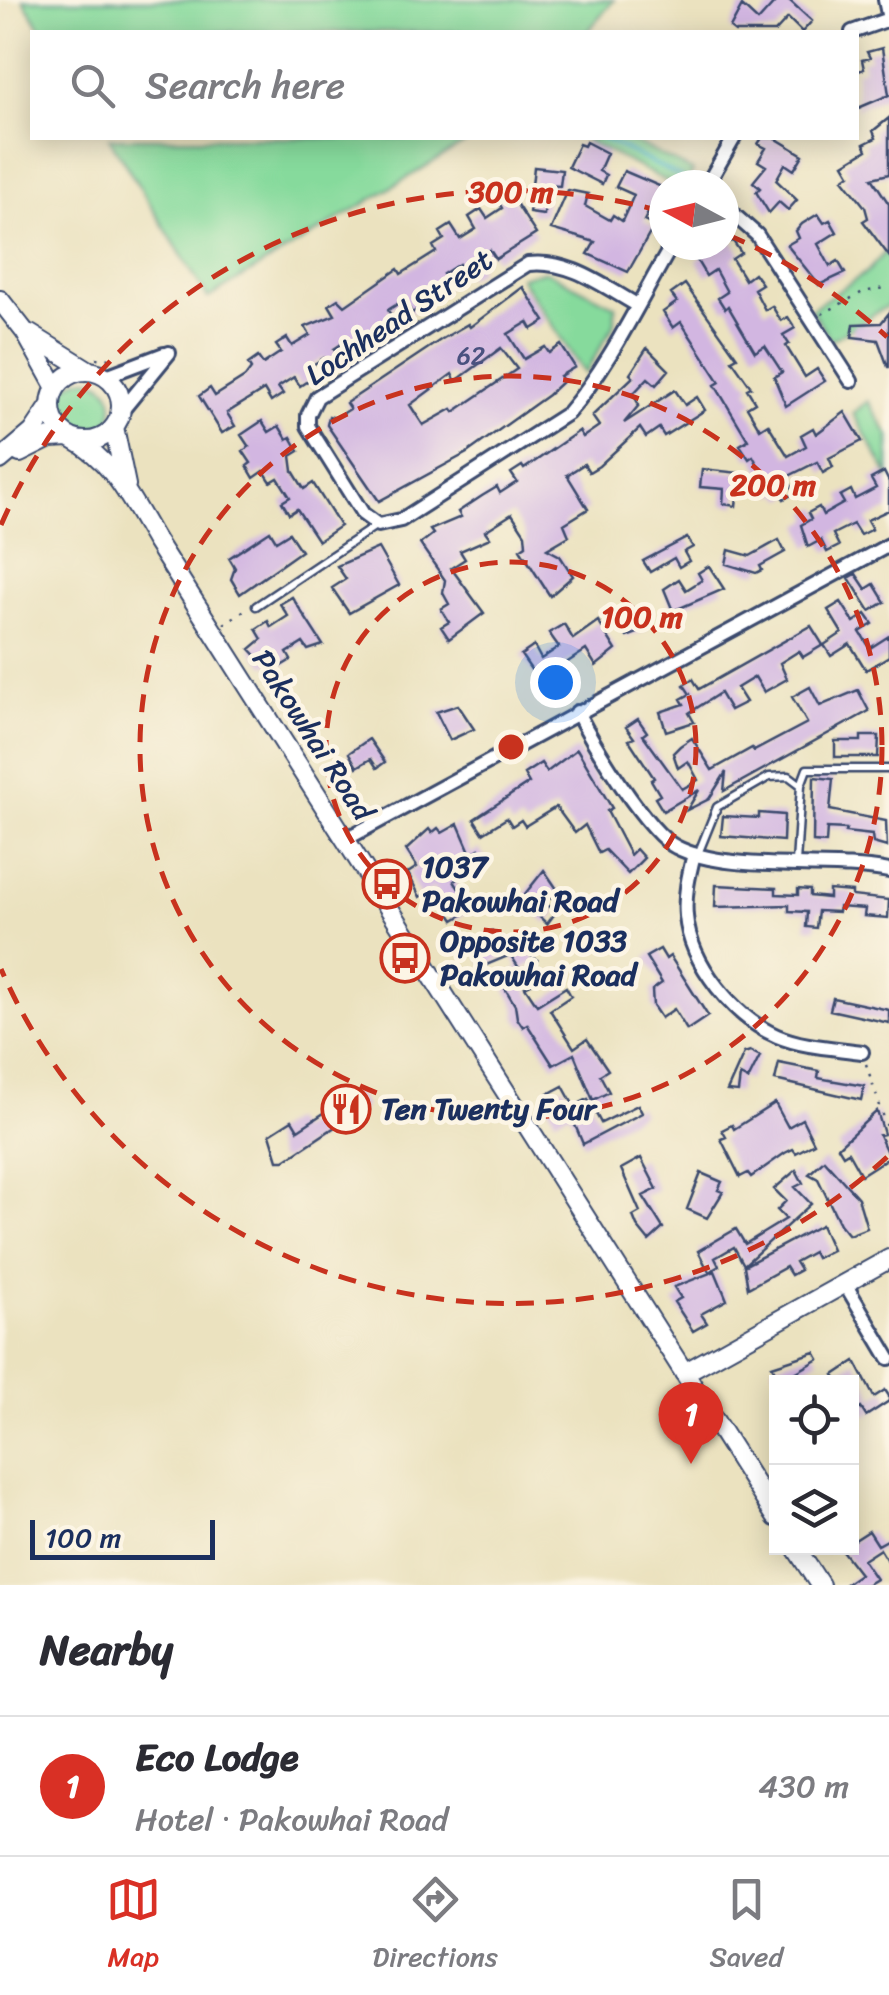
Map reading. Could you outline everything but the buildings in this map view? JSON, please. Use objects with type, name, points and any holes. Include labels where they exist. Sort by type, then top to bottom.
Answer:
[{"type":"main road","points":[[0,300],[25,332],[53,397],[56,424],[71,437]]},
{"type":"main road","points":[[2,459],[50,438],[92,440],[117,420],[119,392],[98,373],[25,332]]},
{"type":"main road","points":[[2,459],[33,432],[66,376],[98,373]]},
{"type":"main road","name":"Pakowhai Road","points":[[117,420],[126,488]]},
{"type":"main road","name":"Pakowhai Road","points":[[71,437],[104,460],[126,488],[769,1506]]},
{"type":"main road","points":[[684,1373],[889,1259]]},
{"type":"main road","points":[[801,1555],[820,1585]]},
{"type":"street","points":[[858,30],[889,19],[884,0]]},
{"type":"street","points":[[715,170],[733,140]]},
{"type":"street","points":[[739,219],[757,235],[851,381]]},
{"type":"street","points":[[378,525],[401,520],[568,413],[588,389],[663,260]]},
{"type":"street","name":"Lochhead Street","points":[[378,525],[363,514],[315,443],[308,415],[318,398],[528,264],[544,262],[572,269],[637,305]]},
{"type":"street","points":[[98,373],[169,352],[117,420]]},
{"type":"street","points":[[346,838],[889,545]]},
{"type":"street","points":[[577,712],[654,829],[676,847],[696,855],[889,871]]},
{"type":"street","points":[[696,855],[687,888],[688,930],[728,1001],[776,1036],[862,1052]]},
{"type":"street","points":[[844,1282],[889,1358]]},
{"type":"lane","points":[[254,603],[378,525]]},
{"type":"lane","points":[[796,863],[801,785],[807,769],[889,769]]},
{"type":"lane","points":[[696,855],[716,807],[769,778],[789,776],[801,785]]},
{"type":"path","points":[[821,314],[863,292],[889,287]]},
{"type":"path","points":[[223,624],[254,603]]},
{"type":"path","points":[[862,1052],[889,1133]]},
{"type":"green space","points":[[23,0],[614,0],[589,30],[42,30]]},
{"type":"green space","points":[[110,140],[470,140],[208,298]]},
{"type":"green space","points":[[585,140],[630,140],[691,170],[649,172]]},
{"type":"green space","points":[[889,248],[889,305],[831,340],[811,309],[867,272]]},
{"type":"green space","points":[[546,271],[615,306],[615,323],[585,374],[520,277]]},
{"type":"green space","points":[[86,379],[105,387],[113,406],[105,425],[86,433],[67,425],[59,406],[67,387]]},
{"type":"green space","points":[[868,401],[889,436],[889,476],[853,413]]},
{"type":"waterway","points":[[605,140],[667,170]]},
{"type":"place","name":"1037 Pakowhai Road","points":[[387,884]]},
{"type":"place","name":"Opposite 1033 Pakowhai Road","points":[[405,958]]},
{"type":"place","name":"Ten Twenty Four","points":[[346,1109]]},
{"type":"place","name":"Eco Lodge","points":[[691,1464]]}]
